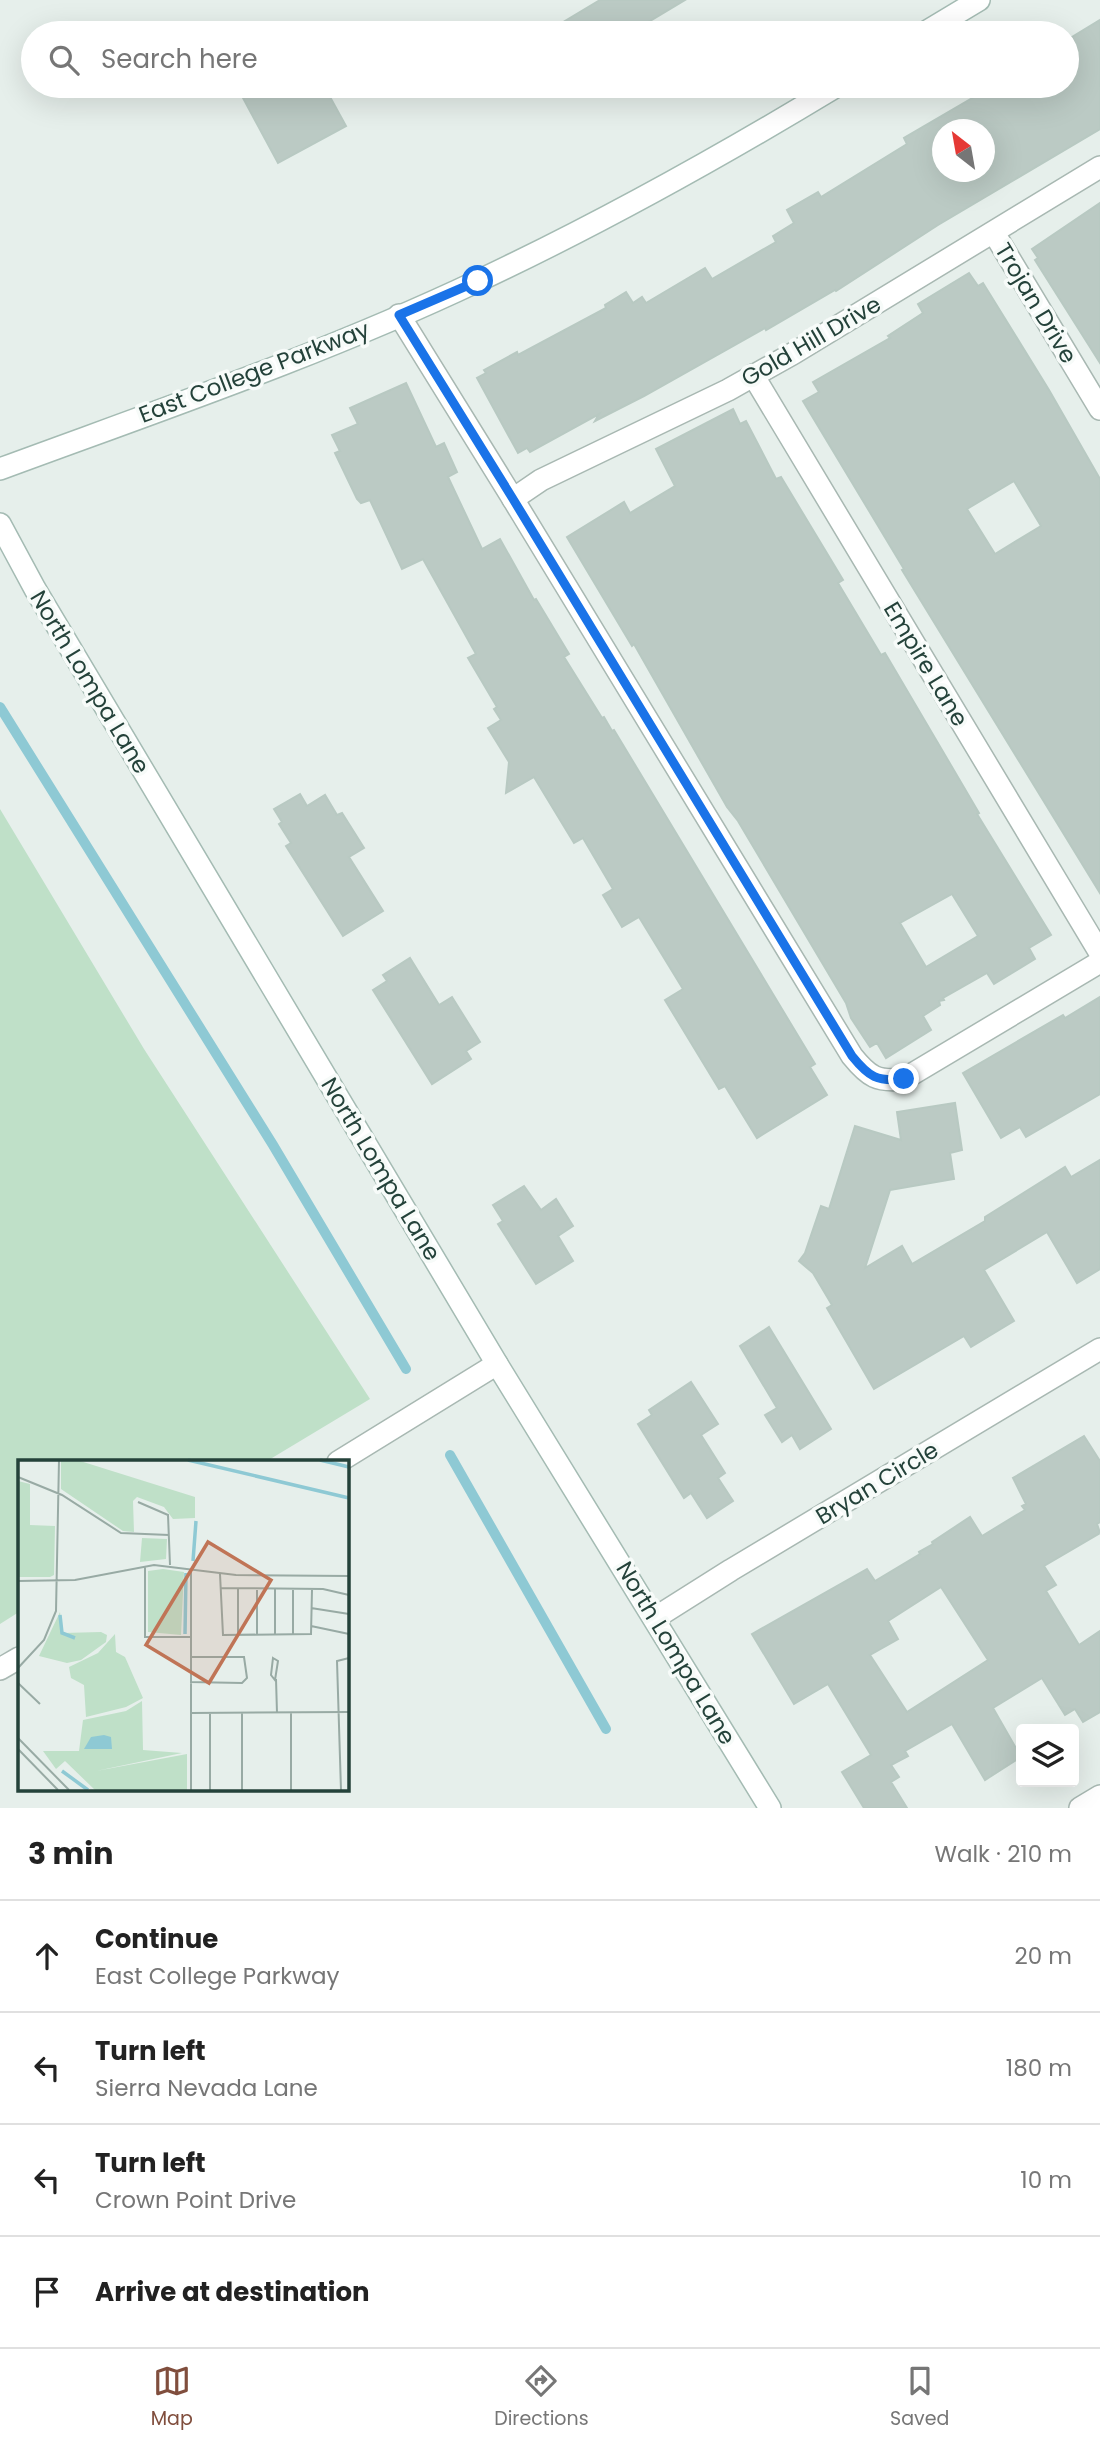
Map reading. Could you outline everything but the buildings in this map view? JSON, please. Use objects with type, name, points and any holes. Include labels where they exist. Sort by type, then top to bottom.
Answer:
[{"type":"street","points":[[944,21],[979,0]]},
{"type":"street","name":"East College Parkway","points":[[0,469],[311,352],[478,281],[611,213],[817,98]]},
{"type":"street","name":"Gold Hill Drive","points":[[513,499],[541,480],[728,390],[794,353],[1100,167]]},
{"type":"street","name":"Trojan Drive","points":[[994,233],[1100,409]]},
{"type":"street","points":[[399,315],[852,1056],[867,1074],[890,1081],[904,1079],[1100,962]]},
{"type":"street","name":"Empire Lane","points":[[753,375],[1100,953]]},
{"type":"street","name":"North Lompa Lane","points":[[0,524],[35,589],[497,1364],[770,1808]]},
{"type":"street","name":"Bryan Circle","points":[[655,1618],[1100,1349]]},
{"type":"street","points":[[340,1460],[497,1364]]},
{"type":"street","points":[[0,1669],[18,1659]]},
{"type":"street","points":[[1080,1808],[1100,1796]]},
{"type":"green space","points":[[0,809],[144,1049],[370,1399],[269,1460],[18,1460],[18,1613],[0,1624]]},
{"type":"waterway","points":[[0,707],[273,1145],[406,1369]]},
{"type":"waterway","points":[[450,1455],[606,1729]]},
{"type":"route","points":[[478,281],[399,315],[852,1056],[867,1074],[890,1081],[904,1079]]}]
